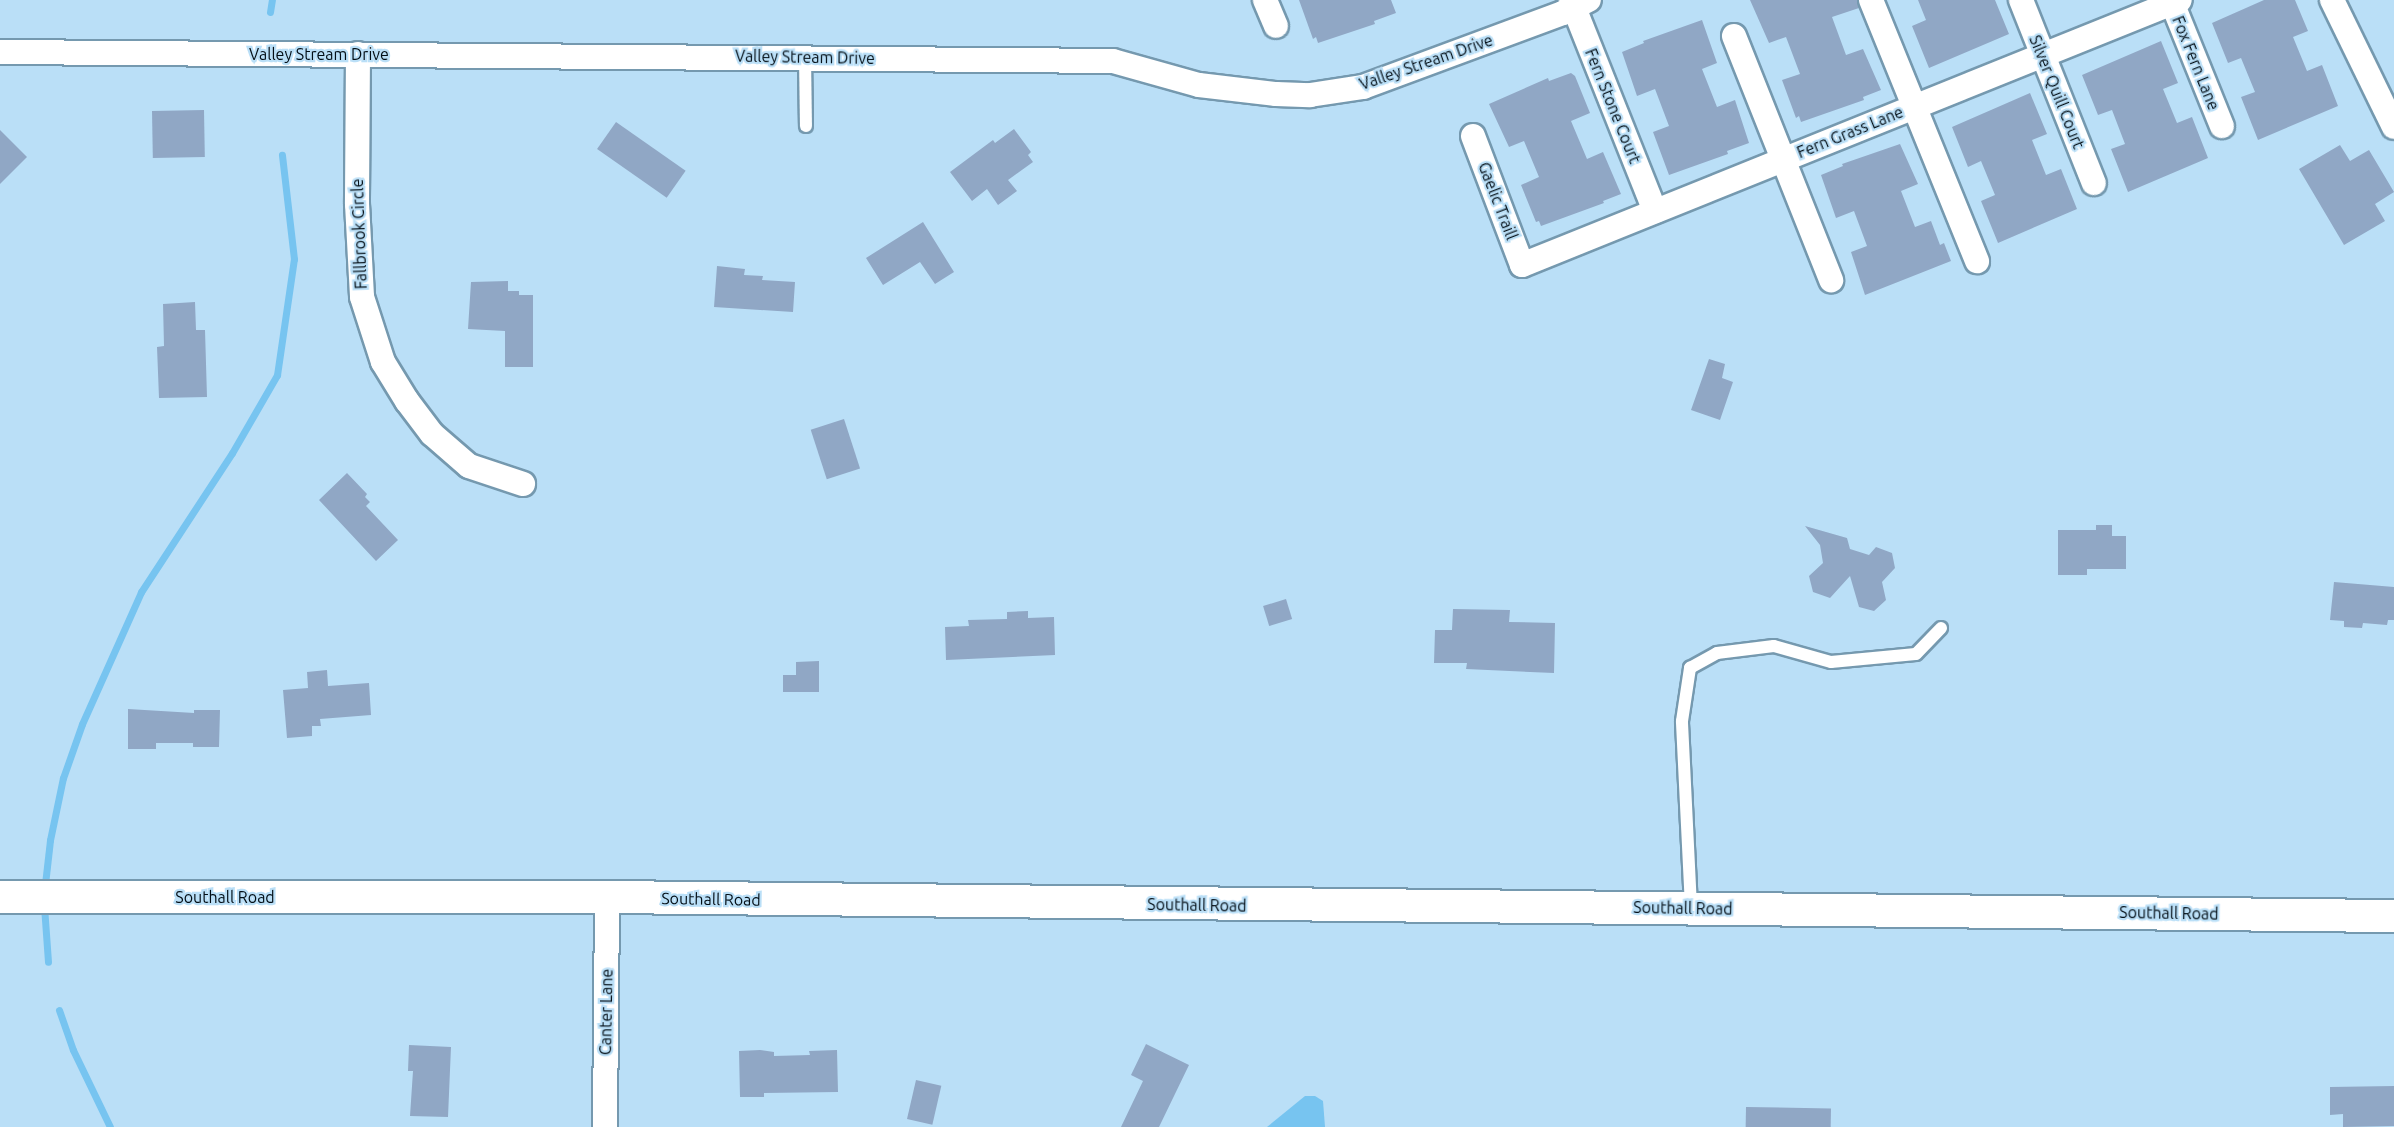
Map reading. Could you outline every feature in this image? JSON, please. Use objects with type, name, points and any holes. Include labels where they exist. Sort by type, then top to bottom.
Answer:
[{"type":"street","points":[[1265,0],[1275,26]]},
{"type":"street","points":[[1871,0],[1977,261]]},
{"type":"street","name":"Silver Quill Court","points":[[2021,0],[2094,183]]},
{"type":"street","points":[[2331,0],[2394,127]]},
{"type":"street","name":"Fern Grass Lane","points":[[1521,265],[2174,1]]},
{"type":"street","name":"Fox Fern Lane","points":[[2174,1],[2222,126]]},
{"type":"street","name":"Valley Stream Drive","points":[[0,52],[1113,61],[1199,85],[1276,94],[1310,95],[1363,87],[1563,13],[1578,2]]},
{"type":"street","name":"Fern Stone Court","points":[[1578,2],[1655,211]]},
{"type":"street","points":[[1734,36],[1831,280]]},
{"type":"street","name":"Fallbrook Circle","points":[[358,54],[357,204],[362,297],[384,362],[407,401],[432,434],[469,466],[523,484]]},
{"type":"street","name":"Gaelic Traill","points":[[1473,136],[1521,265]]},
{"type":"street","name":"Southall Road","points":[[0,897],[607,897],[2394,916]]},
{"type":"street","name":"Canter Lane","points":[[605,1127],[607,897]]},
{"type":"lane","points":[[805,57],[806,126]]},
{"type":"lane","points":[[1691,909],[1684,813],[1682,721],[1690,668],[1717,653],[1774,646],[1831,662],[1916,654],[1941,628]]},
{"type":"water","points":[[1305,1096],[1315,1096],[1323,1101],[1325,1127],[1267,1127]]},
{"type":"building","points":[[1299,0],[1391,0],[1396,13],[1374,21],[1375,24],[1318,43],[1316,37],[1313,39]]},
{"type":"building","points":[[1750,0],[1857,0],[1859,8],[1832,17],[1846,55],[1863,49],[1881,90],[1863,97],[1864,100],[1801,122],[1799,116],[1796,118],[1782,80],[1800,74],[1786,37],[1769,43]]},
{"type":"building","points":[[1918,0],[1995,0],[2009,34],[1929,68],[1912,26],[1926,20]]},
{"type":"building","points":[[2264,0],[2295,0],[2308,31],[2293,37],[2307,71],[2322,65],[2338,106],[2258,140],[2241,97],[2255,92],[2241,58],[2228,63],[2212,23]]},
{"type":"building","points":[[1702,20],[1717,63],[1702,69],[1717,107],[1735,100],[1749,143],[1727,151],[1728,154],[1669,175],[1653,132],[1669,126],[1655,89],[1637,96],[1622,52],[1644,43],[1643,41]]},
{"type":"building","points":[[2161,41],[2178,83],[2163,89],[2177,123],[2192,117],[2208,158],[2128,192],[2111,149],[2125,144],[2112,110],[2098,115],[2082,75]]},
{"type":"building","points":[[1571,73],[1575,76],[1590,113],[1571,121],[1587,159],[1603,152],[1621,194],[1603,201],[1604,203],[1541,226],[1539,221],[1536,222],[1521,185],[1539,177],[1524,141],[1509,147],[1489,104],[1548,78],[1549,81]]},
{"type":"building","points":[[2030,93],[2047,134],[2032,140],[2046,175],[2061,169],[2077,209],[1998,243],[1981,201],[1995,195],[1981,161],[1968,167],[1952,127]]},
{"type":"building","points":[[204,110],[205,157],[153,158],[152,111]]},
{"type":"building","points":[[616,122],[686,171],[667,198],[597,149]]},
{"type":"building","points":[[1014,129],[1031,152],[1028,155],[1033,162],[1008,180],[1017,191],[998,205],[987,189],[972,201],[950,172],[993,140],[995,143]]},
{"type":"building","points":[[0,130],[27,157],[0,184]]},
{"type":"building","points":[[1900,144],[1918,184],[1901,191],[1915,227],[1931,221],[1940,245],[1944,243],[1951,261],[1865,295],[1851,252],[1867,246],[1854,211],[1836,218],[1821,175],[1843,166],[1842,164]]},
{"type":"building","points":[[2340,145],[2350,161],[2369,150],[2394,192],[2375,204],[2385,221],[2344,245],[2299,169]]},
{"type":"building","points":[[923,222],[954,272],[935,284],[920,262],[883,285],[866,258]]},
{"type":"building","points":[[717,266],[745,269],[744,275],[763,276],[762,280],[795,282],[793,312],[714,307]]},
{"type":"building","points":[[508,281],[508,291],[519,291],[519,295],[533,295],[533,367],[505,367],[505,331],[468,329],[471,282]]},
{"type":"building","points":[[195,302],[196,330],[205,330],[207,397],[159,398],[157,347],[164,346],[163,304]]},
{"type":"building","points":[[1709,359],[1725,364],[1722,378],[1733,382],[1720,420],[1691,410]]},
{"type":"building","points":[[844,419],[860,468],[827,479],[811,430]]},
{"type":"building","points":[[347,473],[367,494],[365,497],[370,502],[366,506],[398,540],[376,561],[319,500]]},
{"type":"building","points":[[2096,525],[2112,525],[2112,536],[2126,536],[2126,569],[2087,569],[2087,575],[2058,575],[2058,530],[2096,530]]},
{"type":"building","points":[[1805,526],[1847,538],[1850,549],[1869,555],[1876,547],[1892,553],[1895,568],[1882,582],[1886,600],[1874,611],[1859,607],[1850,576],[1830,598],[1813,592],[1809,576],[1823,563],[1820,545]]},
{"type":"building","points":[[2334,582],[2394,587],[2394,620],[2388,620],[2387,625],[2363,623],[2362,628],[2344,627],[2344,621],[2330,620]]},
{"type":"building","points":[[1286,599],[1292,619],[1269,626],[1263,606]]},
{"type":"building","points":[[1453,609],[1510,610],[1509,622],[1555,623],[1554,673],[1466,669],[1467,663],[1434,663],[1435,630],[1452,630]]},
{"type":"building","points":[[1028,611],[1028,618],[1054,617],[1055,655],[946,660],[945,627],[969,626],[968,620],[1007,619],[1007,612]]},
{"type":"building","points":[[819,661],[819,692],[783,692],[783,675],[796,675],[796,662]]},
{"type":"building","points":[[327,670],[328,686],[369,683],[371,715],[320,719],[321,726],[312,726],[312,736],[287,738],[283,690],[308,688],[307,672]]},
{"type":"building","points":[[128,709],[194,713],[194,710],[220,710],[219,747],[193,747],[193,743],[156,743],[156,749],[128,749]]},
{"type":"building","points":[[1146,1044],[1189,1065],[1159,1127],[1121,1127],[1143,1081],[1131,1075]]},
{"type":"building","points":[[409,1045],[451,1047],[448,1117],[410,1116],[413,1071],[408,1071]]},
{"type":"building","points":[[837,1050],[838,1092],[764,1093],[764,1097],[740,1097],[739,1051],[774,1052],[774,1056],[810,1055],[809,1051]]},
{"type":"building","points":[[916,1080],[941,1086],[932,1125],[907,1119]]},
{"type":"building","points":[[2394,1086],[2394,1126],[2343,1127],[2343,1114],[2330,1115],[2330,1087]]},
{"type":"building","points":[[1746,1107],[1831,1108],[1831,1127],[1746,1127]]},
{"type":"waterway","points":[[270,12],[272,0]]},
{"type":"waterway","points":[[45,884],[50,840],[63,778],[82,724],[141,592],[232,453],[277,375],[294,259],[282,155]]},
{"type":"waterway","points":[[44,906],[48,962]]},
{"type":"waterway","points":[[59,1010],[73,1050],[110,1127]]}]
